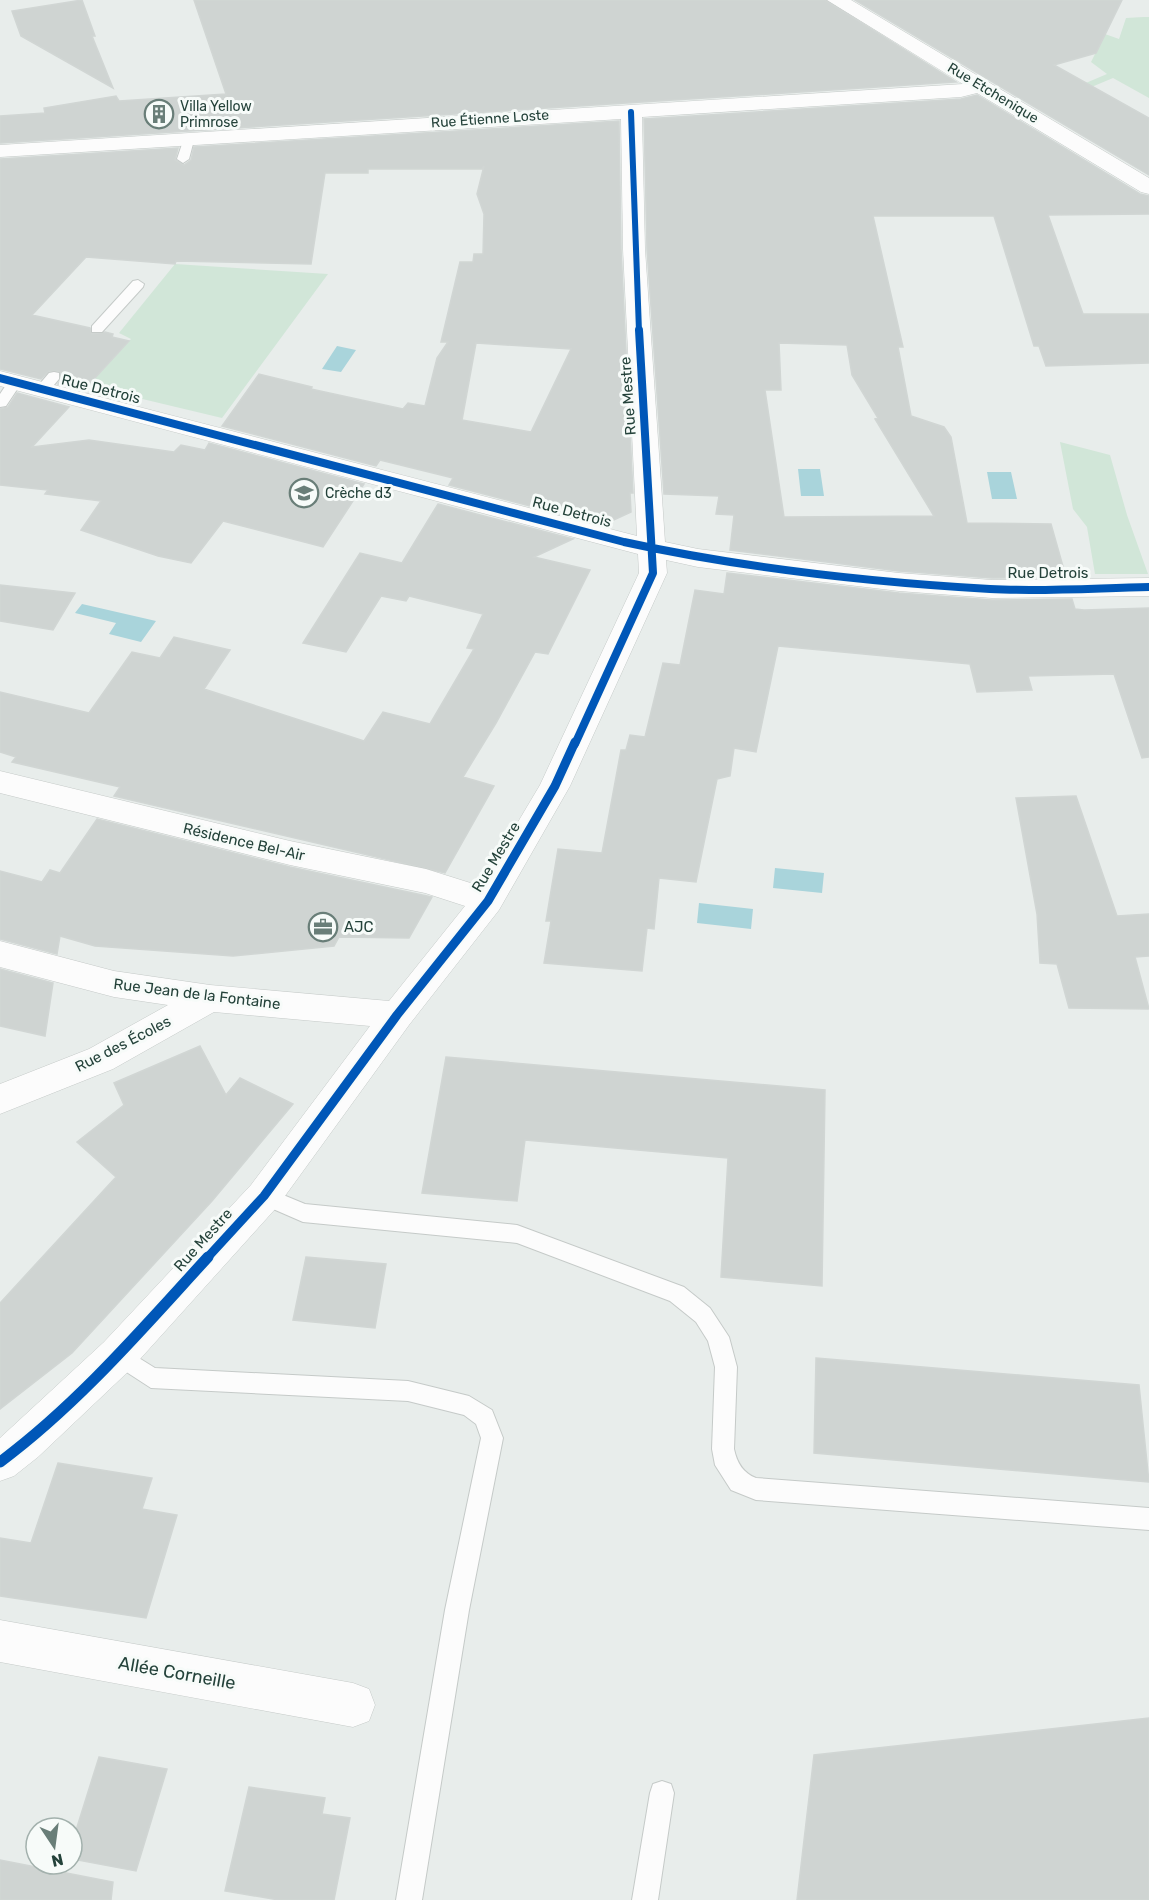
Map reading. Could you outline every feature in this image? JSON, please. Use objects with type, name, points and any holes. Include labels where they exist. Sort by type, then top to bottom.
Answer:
[{"type":"street","name":"Rue Etchenique","points":[[837,0],[1149,187]]},
{"type":"street","name":"Rue Étienne Loste","points":[[0,151],[185,149],[603,111],[631,112],[962,91],[980,85]]},
{"type":"street","name":"Rue Mestre","points":[[0,1462],[24,1444],[118,1355],[264,1196],[397,1015],[488,901],[555,786],[653,573],[634,249],[631,112]]},
{"type":"street","name":"Rue Detrois","points":[[5,388],[48,383],[653,549],[698,558],[899,582],[992,589],[1149,587]]},
{"type":"street","name":"Résidence Bel-Air","points":[[0,782],[290,854],[426,881],[488,901]]},
{"type":"street","name":"Rue Jean de la Fontaine","points":[[0,954],[114,984],[210,998],[397,1015]]},
{"type":"street","name":"Rue des Écoles","points":[[0,1099],[100,1059],[210,998]]},
{"type":"street","name":"Allée Corneille","points":[[0,1641],[353,1705]]},
{"type":"lane","points":[[97,330],[138,284]]},
{"type":"lane","points":[[264,1196],[303,1213],[517,1234],[676,1294],[703,1315],[718,1337],[726,1367],[723,1449],[726,1465],[739,1482],[756,1489],[1139,1521],[1149,1519]]},
{"type":"lane","points":[[118,1355],[151,1378],[408,1391],[470,1406],[484,1417],[492,1438],[456,1610],[409,1900]]},
{"type":"lane","points":[[645,1900],[662,1793]]},
{"type":"green space","points":[[1149,17],[1149,98],[1113,78],[1039,109],[1034,105],[1107,74],[1091,62],[1105,34],[1119,39],[1126,18]]},
{"type":"green space","points":[[175,264],[328,274],[222,418],[88,386],[131,339],[119,333]]},
{"type":"green space","points":[[1060,442],[1110,455],[1127,515],[1148,574],[1095,574],[1087,527],[1073,509]]},
{"type":"water","points":[[337,346],[356,350],[341,372],[322,369]]},
{"type":"water","points":[[798,469],[820,469],[824,496],[801,496]]},
{"type":"water","points":[[987,472],[1011,472],[1017,499],[992,499]]},
{"type":"water","points":[[82,604],[156,621],[141,642],[109,634],[116,623],[75,613]]},
{"type":"water","points":[[775,868],[824,873],[822,893],[773,888]]},
{"type":"water","points":[[699,903],[753,909],[751,929],[697,923]]},
{"type":"building","points":[[82,0],[95,36],[92,36],[113,88],[21,36],[12,11]]},
{"type":"building","points":[[194,0],[825,0],[956,82],[0,143],[0,116],[45,113],[44,108],[116,96],[119,101],[226,94]]},
{"type":"building","points":[[855,0],[1122,0],[1096,53],[1054,65],[1149,118],[1149,175]]},
{"type":"building","points":[[977,95],[1140,194],[1149,196],[1149,214],[1048,215],[1083,314],[1149,314],[1149,363],[1046,366],[1039,346],[1034,346],[994,216],[873,216],[903,347],[898,347],[911,416],[944,427],[951,437],[967,523],[1051,524],[1066,577],[992,578],[899,571],[730,550],[734,515],[716,514],[719,496],[664,494],[647,249],[644,119],[961,99]],"holes":[[[779,343],[847,345],[852,375],[878,418],[875,419],[934,516],[784,517],[765,390],[781,390]]]},
{"type":"building","points":[[619,121],[621,249],[633,493],[630,493],[631,512],[603,525],[449,485],[453,478],[380,460],[376,466],[222,426],[259,374],[312,387],[311,389],[403,409],[408,403],[425,406],[437,358],[448,342],[441,342],[460,262],[473,262],[474,254],[483,254],[484,214],[477,194],[484,166],[482,169],[368,169],[368,173],[325,173],[311,264],[176,261],[175,264],[86,257],[32,315],[90,328],[92,334],[105,332],[113,334],[112,337],[129,341],[84,390],[58,384],[61,379],[59,371],[49,371],[41,379],[0,369],[0,159],[178,148],[175,160],[184,165],[191,160],[194,147]],"holes":[[[476,343],[571,349],[531,432],[462,420]]]},
{"type":"building","points":[[17,393],[69,407],[32,447],[89,440],[174,452],[181,445],[205,450],[209,443],[364,484],[323,547],[223,521],[191,563],[158,556],[81,530],[101,501],[45,494],[48,490],[0,485],[0,409],[8,407]]},
{"type":"building","points":[[438,504],[573,539],[534,557],[590,570],[548,654],[535,652],[463,777],[494,786],[445,873],[114,796],[120,787],[12,762],[16,757],[0,752],[0,692],[89,713],[132,652],[160,658],[174,637],[230,650],[204,689],[364,741],[383,712],[430,724],[474,649],[467,648],[483,614],[409,596],[406,601],[381,596],[346,652],[303,643],[360,553],[402,563]]},
{"type":"building","points":[[727,573],[899,593],[992,600],[1072,599],[1075,609],[1084,610],[1149,608],[1149,757],[1142,758],[1114,674],[1028,676],[1032,690],[977,692],[970,664],[778,646],[756,752],[734,748],[730,776],[717,779],[696,882],[659,878],[654,929],[647,928],[642,971],[544,963],[551,921],[546,921],[558,849],[602,853],[621,750],[626,750],[630,735],[645,737],[663,663],[680,665],[695,590],[724,594]]},
{"type":"building","points":[[0,585],[75,593],[53,630],[0,621]]},
{"type":"building","points":[[1076,796],[1117,916],[1149,914],[1149,956],[1135,957],[1149,1009],[1069,1008],[1057,964],[1040,963],[1037,914],[1016,798]]},
{"type":"building","points":[[97,819],[290,867],[432,897],[409,938],[339,937],[334,946],[233,956],[95,946],[60,936],[57,954],[0,939],[0,871],[42,882],[50,870],[60,873]]},
{"type":"building","points":[[0,969],[53,983],[45,1036],[0,1026]]},
{"type":"building","points":[[200,1046],[226,1095],[240,1078],[293,1104],[212,1201],[72,1353],[0,1409],[0,1303],[116,1177],[77,1142],[124,1105],[114,1083]]},
{"type":"building","points":[[446,1057],[825,1090],[822,1286],[721,1277],[728,1158],[525,1140],[517,1201],[422,1193]]},
{"type":"building","points":[[306,1257],[386,1264],[375,1328],[293,1320]]},
{"type":"building","points":[[816,1358],[1139,1385],[1149,1482],[814,1453]]},
{"type":"building","points":[[58,1463],[152,1478],[142,1509],[177,1515],[146,1618],[0,1596],[0,1538],[31,1543]]},
{"type":"building","points":[[1149,1718],[1149,1900],[797,1900],[814,1755]]},
{"type":"building","points":[[99,1757],[167,1769],[136,1871],[84,1861],[84,1816],[80,1816]]},
{"type":"building","points":[[249,1787],[325,1798],[322,1814],[350,1818],[334,1900],[279,1900],[225,1891]]},
{"type":"building","points":[[0,1860],[24,1865],[24,1876],[82,1876],[113,1882],[111,1900],[0,1900]]},
{"type":"cycle path","points":[[0,1462],[24,1444],[118,1355],[264,1196],[397,1015],[488,901],[555,786],[653,573],[634,249],[631,112]]},
{"type":"cycle path","points":[[0,378],[624,542],[698,558],[899,582],[992,589],[1149,587]]},
{"type":"place","name":"Villa Yellow Primrose","points":[[159,114]]},
{"type":"place","name":"Crèche d3","points":[[304,493]]},
{"type":"place","name":"AJC","points":[[323,927]]}]
